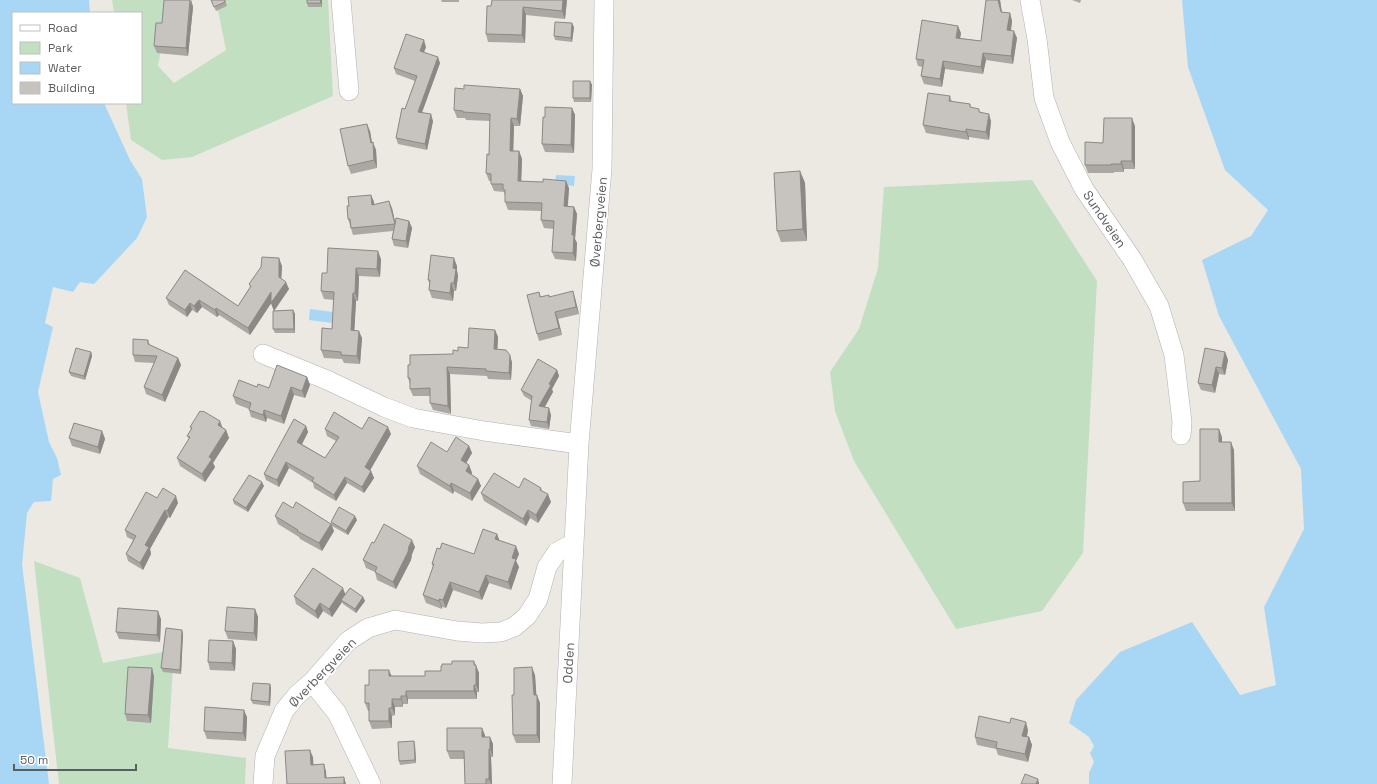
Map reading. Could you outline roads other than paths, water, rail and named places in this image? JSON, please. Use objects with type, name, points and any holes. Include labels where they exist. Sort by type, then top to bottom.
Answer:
[{"type":"street","points":[[341,0],[349,91]]},
{"type":"street","name":"Øverbergveien","points":[[264,784],[265,756],[284,711],[348,641],[368,628],[395,620],[457,631],[482,633],[501,632],[514,627],[526,616],[538,599],[547,568],[557,552],[574,543],[579,444],[602,169],[604,0]]},
{"type":"street","name":"Sundveien","points":[[1030,0],[1037,39],[1044,98],[1060,142],[1084,189],[1132,259],[1159,306],[1174,355],[1182,422],[1181,436]]},
{"type":"street","points":[[263,354],[327,380],[384,407],[414,418],[484,431],[579,444]]},
{"type":"street","name":"Odden","points":[[562,784],[574,543]]},
{"type":"street","points":[[312,682],[337,713],[371,784]]},
{"type":"water","points":[[0,0],[89,0],[90,12],[12,12],[12,104],[104,104],[130,160],[142,179],[147,217],[137,238],[94,284],[80,282],[73,292],[53,287],[45,323],[53,327],[38,392],[49,442],[57,458],[61,475],[53,479],[51,501],[34,502],[27,513],[22,564],[49,784],[0,784]]},
{"type":"water","points":[[1182,0],[1377,0],[1377,784],[1089,784],[1089,773],[1094,762],[1090,753],[1094,746],[1089,737],[1069,723],[1076,700],[1120,652],[1192,622],[1240,695],[1276,685],[1264,607],[1304,529],[1301,469],[1219,316],[1202,260],[1251,236],[1268,210],[1225,170],[1188,67]]},
{"type":"water","points":[[556,175],[575,176],[574,186],[555,184]]},
{"type":"water","points":[[310,309],[333,312],[332,323],[309,320]]}]
